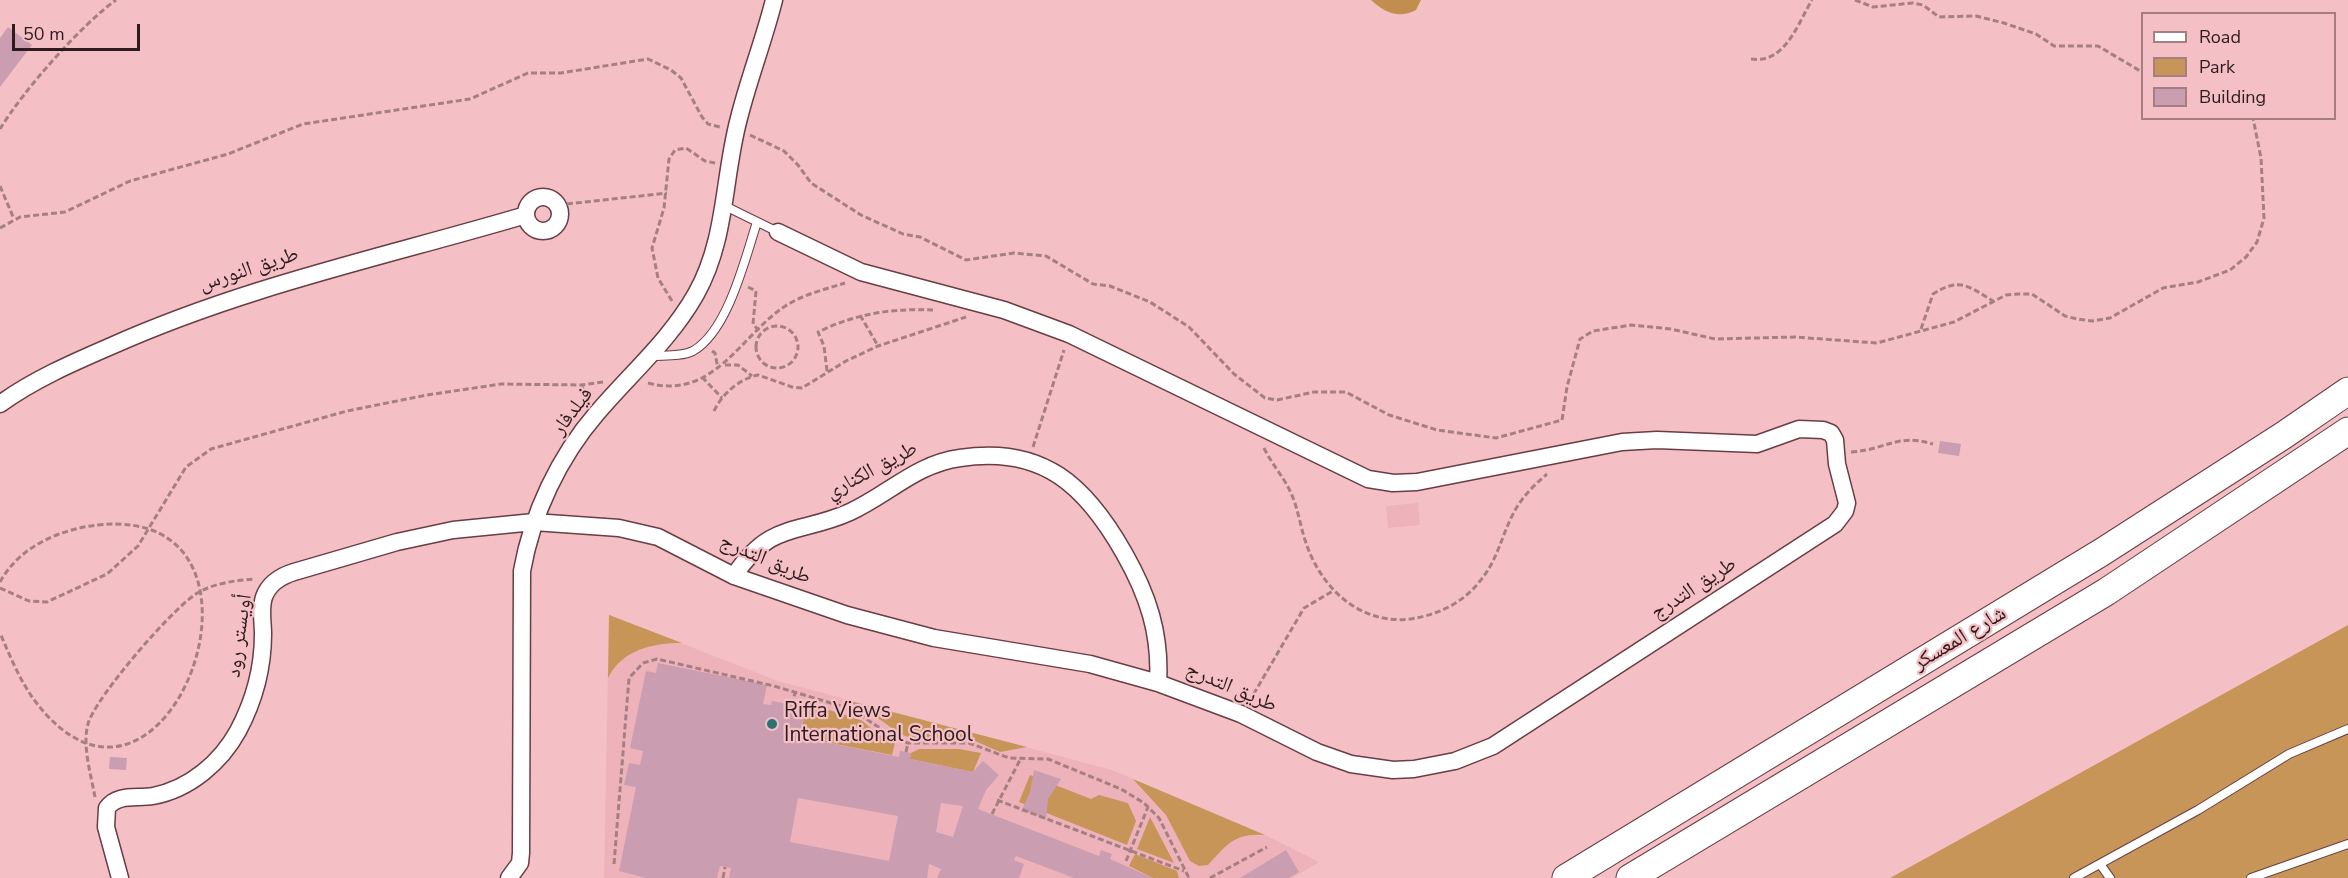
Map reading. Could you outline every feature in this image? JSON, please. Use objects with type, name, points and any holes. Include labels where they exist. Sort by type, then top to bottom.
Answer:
[{"type":"main road","name":"شارع المعسكر","points":[[1566,878],[2102,552],[2348,391]]},
{"type":"main road","name":"شارع المعسكر","points":[[1630,878],[2106,592],[2348,431]]},
{"type":"street","name":"فيلدفار","points":[[509,878],[520,863],[521,853],[522,571],[534,522],[542,499],[596,413],[651,356],[683,315],[696,293],[712,258],[725,206],[728,165],[736,131],[774,0]]},
{"type":"street","name":"طريق النورس","points":[[0,404],[29,385],[92,354],[226,300],[276,283],[526,215],[529,204],[537,198],[546,197],[558,205]]},
{"type":"street","points":[[526,215],[535,229],[549,230],[559,220],[558,205]]},
{"type":"street","points":[[778,232],[839,264],[861,272],[1004,310],[1070,334],[1355,474],[1393,483],[1428,480],[1573,451],[1647,440],[1757,444],[1772,441],[1794,430],[1804,429],[1831,433],[1835,440],[1836,454]]},
{"type":"street","name":"طريق التدرج","points":[[534,522],[597,525],[641,532],[676,544],[735,576],[815,605],[923,636],[1090,664],[1158,683],[1241,714],[1317,752],[1351,764],[1393,770],[1414,769],[1455,761],[1510,736],[1835,524],[1845,511],[1847,503],[1836,454]]},
{"type":"street","name":"طريق الكناري","points":[[735,576],[750,554],[771,538],[799,526],[849,513],[924,468],[976,456],[994,456],[1028,462],[1059,475],[1073,485],[1104,519],[1147,597],[1157,636],[1158,683]]},
{"type":"street","name":"أويستر رود","points":[[105,814],[114,800],[153,796],[185,783],[208,769],[227,748],[254,693],[262,653],[262,604],[274,582],[287,574],[425,535],[534,522]]},
{"type":"street","points":[[105,814],[120,878]]},
{"type":"lane","points":[[725,206],[778,232]]},
{"type":"lane","points":[[651,356],[688,352],[702,344],[725,309],[737,283],[757,222]]},
{"type":"lane","points":[[2074,878],[2198,810],[2289,754],[2348,729]]},
{"type":"lane","points":[[2251,878],[2348,844]]},
{"type":"lane","points":[[2100,864],[2110,878]]},
{"type":"path","points":[[0,129],[29,88],[100,11],[116,0]]},
{"type":"path","points":[[1751,59],[1761,61],[1779,54],[1812,0]]},
{"type":"path","points":[[1856,0],[1873,7],[1913,3],[1923,5],[1939,16],[1976,16],[2036,34],[2054,46],[2098,46],[2141,71]]},
{"type":"path","points":[[0,228],[14,219],[66,212],[130,181],[228,154],[303,124],[470,99],[528,73],[561,74],[648,59],[671,70],[681,78],[693,104],[708,124],[736,131],[784,151],[811,183],[861,215],[903,234],[920,237],[966,260],[1014,253],[1046,256],[1094,284],[1110,286],[1140,298],[1189,327],[1234,374],[1265,398],[1277,400],[1314,392],[1346,392],[1389,415],[1444,431],[1496,438],[1557,424],[1562,420],[1567,387],[1580,339],[1593,331],[1617,326],[1648,326],[1715,339],[1795,337],[1877,343],[1970,317],[2006,296],[2032,294],[2065,316],[2092,321],[2122,313],[2163,288],[2198,282],[2230,270],[2246,257],[2257,242],[2264,218],[2261,158],[2253,120]]},
{"type":"path","points":[[683,315],[658,278],[653,260],[652,248],[667,193],[669,159],[675,150],[686,148],[705,161],[728,165]]},
{"type":"path","points":[[0,186],[14,219]]},
{"type":"path","points":[[558,205],[667,193]]},
{"type":"path","points":[[630,378],[664,386],[702,377],[723,365],[757,329],[794,300],[846,283],[861,272]]},
{"type":"path","points":[[737,283],[756,291],[753,324],[761,333]]},
{"type":"path","points":[[1921,329],[1933,294],[1951,284],[1960,283],[1993,302]]},
{"type":"path","points":[[827,371],[824,346],[818,332],[860,315],[907,309],[940,310]]},
{"type":"path","points":[[714,411],[722,398],[752,376],[758,375],[792,387],[802,388],[827,371],[878,346],[950,325],[967,317],[958,312]]},
{"type":"path","points":[[860,315],[878,346]]},
{"type":"path","points":[[773,326],[788,329],[794,333],[799,347],[794,361],[781,368],[767,366],[761,361],[756,347],[761,333],[773,326]]},
{"type":"path","points":[[1028,462],[1070,334]]},
{"type":"path","points":[[702,344],[715,353],[718,369]]},
{"type":"path","points":[[723,365],[738,365],[752,376]]},
{"type":"path","points":[[702,377],[722,398]]},
{"type":"path","points":[[0,588],[29,601],[55,599],[118,566],[138,546],[186,467],[211,449],[347,411],[427,395],[526,383],[581,385]]},
{"type":"path","points":[[1263,429],[1264,450],[1289,489],[1311,556],[1333,591],[1362,611],[1391,619],[1426,616],[1459,602],[1478,583],[1492,564],[1520,502],[1538,482],[1573,451]]},
{"type":"path","points":[[1836,454],[1876,449],[1907,439],[1933,444]]},
{"type":"path","points":[[0,582],[15,561],[27,551],[63,533],[104,524],[158,533],[176,545],[191,566],[200,591],[199,654],[191,679],[178,704],[162,723],[136,741],[111,747],[87,742],[54,721],[34,700],[0,633]]},
{"type":"path","points":[[105,814],[94,796],[87,742],[88,721],[111,686],[173,614],[200,591],[246,580],[274,582]]},
{"type":"path","points":[[1241,714],[1304,608],[1333,591]]},
{"type":"path","points":[[614,864],[628,678],[638,667],[649,661],[667,660],[855,711],[894,738],[908,744],[969,742],[998,756],[1048,759],[1121,789],[1148,807],[1162,824],[1189,878]]},
{"type":"path","points":[[792,705],[795,693]]},
{"type":"path","points":[[906,752],[908,744]]},
{"type":"path","points":[[992,814],[997,800],[1021,759]]},
{"type":"path","points":[[997,800],[1186,871]]},
{"type":"path","points":[[1126,861],[1148,807]]},
{"type":"path","points":[[1210,878],[1267,847]]},
{"type":"path","points":[[723,878],[724,867]]},
{"type":"shaded area","points":[[1371,0],[1421,0],[1416,10],[1398,14],[1387,11]]},
{"type":"shaded area","points":[[1418,503],[1420,525],[1388,528],[1386,506]]},
{"type":"shaded area","name":"Riffa Views International School","points":[[609,615],[778,681],[1112,770],[1265,835],[1319,862],[1293,878],[604,878]]},
{"type":"green space","points":[[609,615],[682,643],[639,650],[621,661],[608,678]]},
{"type":"green space","points":[[2348,625],[2348,878],[1890,878]]},
{"type":"green space","points":[[846,700],[1027,747],[1000,752],[966,737],[911,738],[900,734],[875,716]]},
{"type":"green space","points":[[807,703],[861,720],[883,738],[895,743],[892,755],[800,737]]},
{"type":"green space","points":[[919,749],[959,749],[981,753],[973,772],[910,759],[911,753]]},
{"type":"green space","points":[[1030,775],[1091,799],[1099,795],[1128,803],[1136,821],[1127,845],[1019,802]]},
{"type":"green space","points":[[1133,779],[1265,835],[1238,838],[1226,846],[1208,865],[1199,866],[1190,861],[1166,815]]},
{"type":"green space","points":[[1150,817],[1174,863],[1137,849]]},
{"type":"green space","points":[[1135,854],[1177,871],[1179,878],[1153,878],[1129,866]]},
{"type":"building","points":[[8,27],[32,45],[0,87],[0,38]]},
{"type":"building","points":[[1940,441],[1961,444],[1959,456],[1938,453]]},
{"type":"building","points":[[658,663],[767,685],[763,704],[771,705],[772,701],[806,708],[800,737],[899,757],[900,751],[911,753],[910,759],[973,772],[983,761],[999,775],[986,790],[978,809],[1099,856],[1101,850],[1112,854],[1110,859],[1153,878],[1074,878],[1016,856],[1014,860],[1024,864],[1019,878],[937,878],[941,869],[929,864],[927,878],[729,878],[731,868],[720,866],[717,878],[646,878],[619,871],[636,787],[624,785],[629,763],[640,765],[643,751],[630,748],[646,671],[656,673]],"holes":[[[798,798],[898,816],[889,861],[790,842]],[[941,803],[963,806],[953,837],[936,832]]]},
{"type":"building","points":[[110,757],[127,758],[126,770],[109,769]]},
{"type":"building","points":[[1034,770],[1061,779],[1048,799],[1046,820],[1032,813],[1021,812],[1030,792]]},
{"type":"building","points":[[1286,850],[1299,872],[1289,878],[1240,878]]},
{"type":"place","name":"Riffa Views International School","points":[[772,724]]}]
